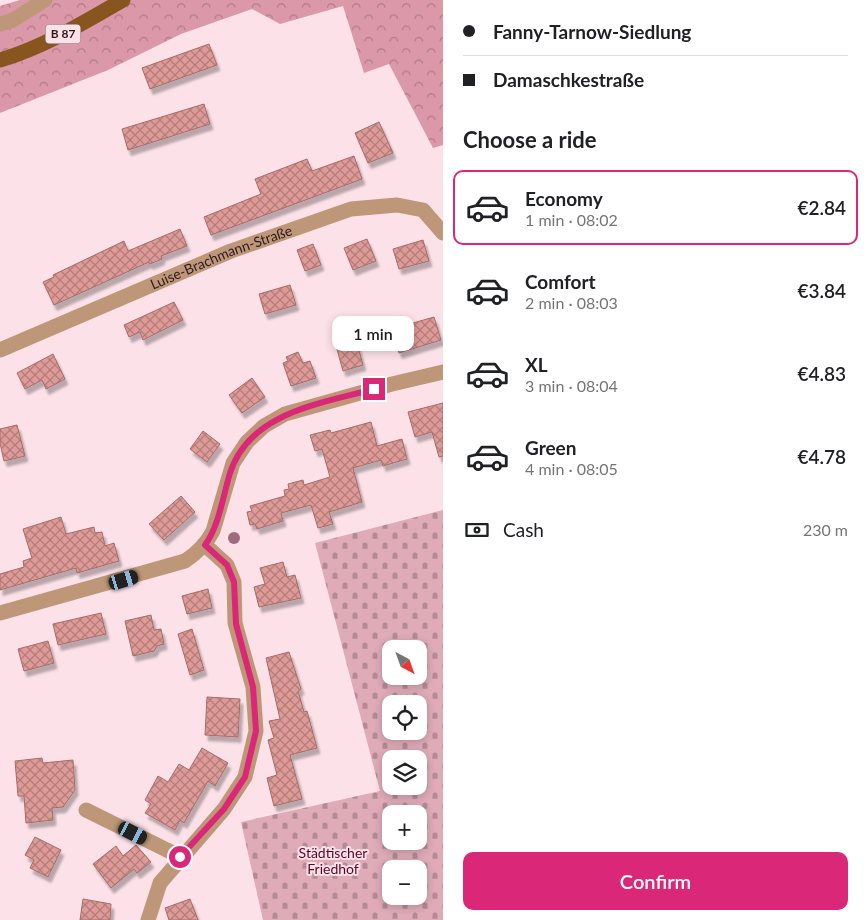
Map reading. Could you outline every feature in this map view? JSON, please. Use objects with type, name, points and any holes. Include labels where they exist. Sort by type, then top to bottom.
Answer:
[{"type":"main road","name":"B 87","points":[[0,60],[21,54],[68,32],[123,0]]},
{"type":"street","points":[[0,24],[13,20],[45,0]]},
{"type":"street","name":"Luise-Brachmann-Straße","points":[[0,350],[232,251],[351,210],[397,206],[423,210],[443,233]]},
{"type":"street","points":[[0,613],[185,561],[205,545],[213,532],[234,462],[247,442],[264,426],[285,414],[392,384],[443,372]]},
{"type":"street","points":[[148,920],[160,883],[180,857],[224,809],[245,777],[256,731],[253,687],[236,624],[234,582],[227,565],[205,545]]},
{"type":"street","points":[[86,810],[180,857]]},
{"type":"green space","points":[[20,0],[443,0],[443,145],[433,148],[389,64],[364,73],[343,6],[280,24],[252,9],[181,34],[108,70],[0,113],[0,6]]},
{"type":"green space","name":"Städtischer Friedhof","points":[[443,510],[443,920],[263,920],[241,822],[380,791],[315,543]]},
{"type":"building","points":[[209,44],[217,65],[150,89],[142,68]]},
{"type":"building","points":[[204,104],[210,124],[128,150],[122,129]]},
{"type":"building","points":[[379,122],[393,153],[368,163],[355,133]]},
{"type":"building","points":[[354,156],[362,179],[211,235],[204,217],[261,194],[255,179],[307,159],[312,171]]},
{"type":"building","points":[[180,229],[187,246],[161,256],[162,259],[150,264],[149,262],[54,305],[43,282],[54,277],[53,275],[124,241],[128,251]]},
{"type":"building","points":[[367,239],[376,261],[353,270],[344,248]]},
{"type":"building","points":[[423,240],[429,261],[399,269],[393,249]]},
{"type":"building","points":[[313,244],[321,265],[305,271],[297,250]]},
{"type":"building","points":[[290,285],[296,305],[265,314],[259,294]]},
{"type":"building","points":[[174,302],[183,320],[143,340],[140,332],[129,337],[124,325]]},
{"type":"building","points":[[434,317],[441,340],[399,353],[392,329]]},
{"type":"building","points":[[355,336],[363,365],[343,371],[335,342]]},
{"type":"building","points":[[298,352],[303,363],[310,361],[316,378],[291,386],[283,363],[288,361],[286,357]]},
{"type":"building","points":[[53,354],[65,379],[46,389],[42,380],[25,389],[17,373]]},
{"type":"building","points":[[252,378],[265,397],[242,413],[229,395]]},
{"type":"building","points":[[443,403],[443,456],[439,457],[432,432],[415,437],[408,412]]},
{"type":"building","points":[[371,422],[377,446],[402,439],[407,459],[383,466],[381,460],[353,468],[362,502],[329,512],[333,524],[318,528],[311,505],[281,513],[283,521],[257,529],[255,524],[250,525],[247,512],[252,511],[250,506],[285,496],[284,490],[289,489],[288,484],[303,480],[304,485],[330,477],[322,449],[315,451],[310,435],[330,430],[331,433]]},
{"type":"building","points":[[17,425],[25,456],[4,461],[0,443],[0,429]]},
{"type":"building","points":[[203,431],[220,444],[207,462],[190,449]]},
{"type":"building","points":[[181,496],[195,512],[164,540],[149,524]]},
{"type":"building","points":[[61,517],[66,534],[94,527],[95,533],[102,532],[105,546],[114,543],[119,561],[77,573],[76,568],[0,590],[0,574],[24,567],[23,561],[32,558],[23,529]]},
{"type":"building","points":[[283,562],[287,577],[295,575],[301,598],[259,607],[254,587],[265,584],[260,568]]},
{"type":"building","points":[[208,589],[212,608],[187,614],[182,596]]},
{"type":"building","points":[[101,613],[106,634],[58,645],[53,624]]},
{"type":"building","points":[[151,615],[154,630],[161,629],[164,644],[157,646],[154,651],[133,656],[125,621]]},
{"type":"building","points":[[192,629],[204,670],[190,675],[178,634]]},
{"type":"building","points":[[48,641],[54,663],[24,671],[18,649]]},
{"type":"building","points":[[289,652],[301,689],[298,691],[304,712],[307,711],[317,748],[290,755],[302,799],[274,806],[267,778],[277,775],[268,740],[274,738],[269,721],[280,719],[266,658]]},
{"type":"building","points":[[207,697],[240,699],[238,737],[205,735]]},
{"type":"building","points":[[202,748],[228,763],[215,786],[208,781],[184,823],[180,820],[175,830],[145,813],[151,804],[145,800],[158,776],[168,782],[179,764],[189,770]]},
{"type":"building","points":[[42,758],[43,763],[73,760],[75,790],[63,807],[52,808],[53,820],[26,823],[24,796],[18,796],[15,761]]},
{"type":"building","points":[[35,837],[61,850],[48,877],[30,868],[34,860],[25,855]]},
{"type":"building","points":[[136,845],[151,862],[137,873],[134,869],[111,888],[93,864],[116,846],[123,856]]},
{"type":"building","points":[[83,899],[111,904],[110,920],[80,920]]},
{"type":"building","points":[[190,899],[198,920],[169,920],[165,908]]},
{"type":"route","points":[[180,857],[224,809],[245,777],[256,731],[253,687],[236,624],[234,582],[227,565],[205,545],[213,532],[234,462],[247,442],[264,426],[285,414],[374,389]]}]
